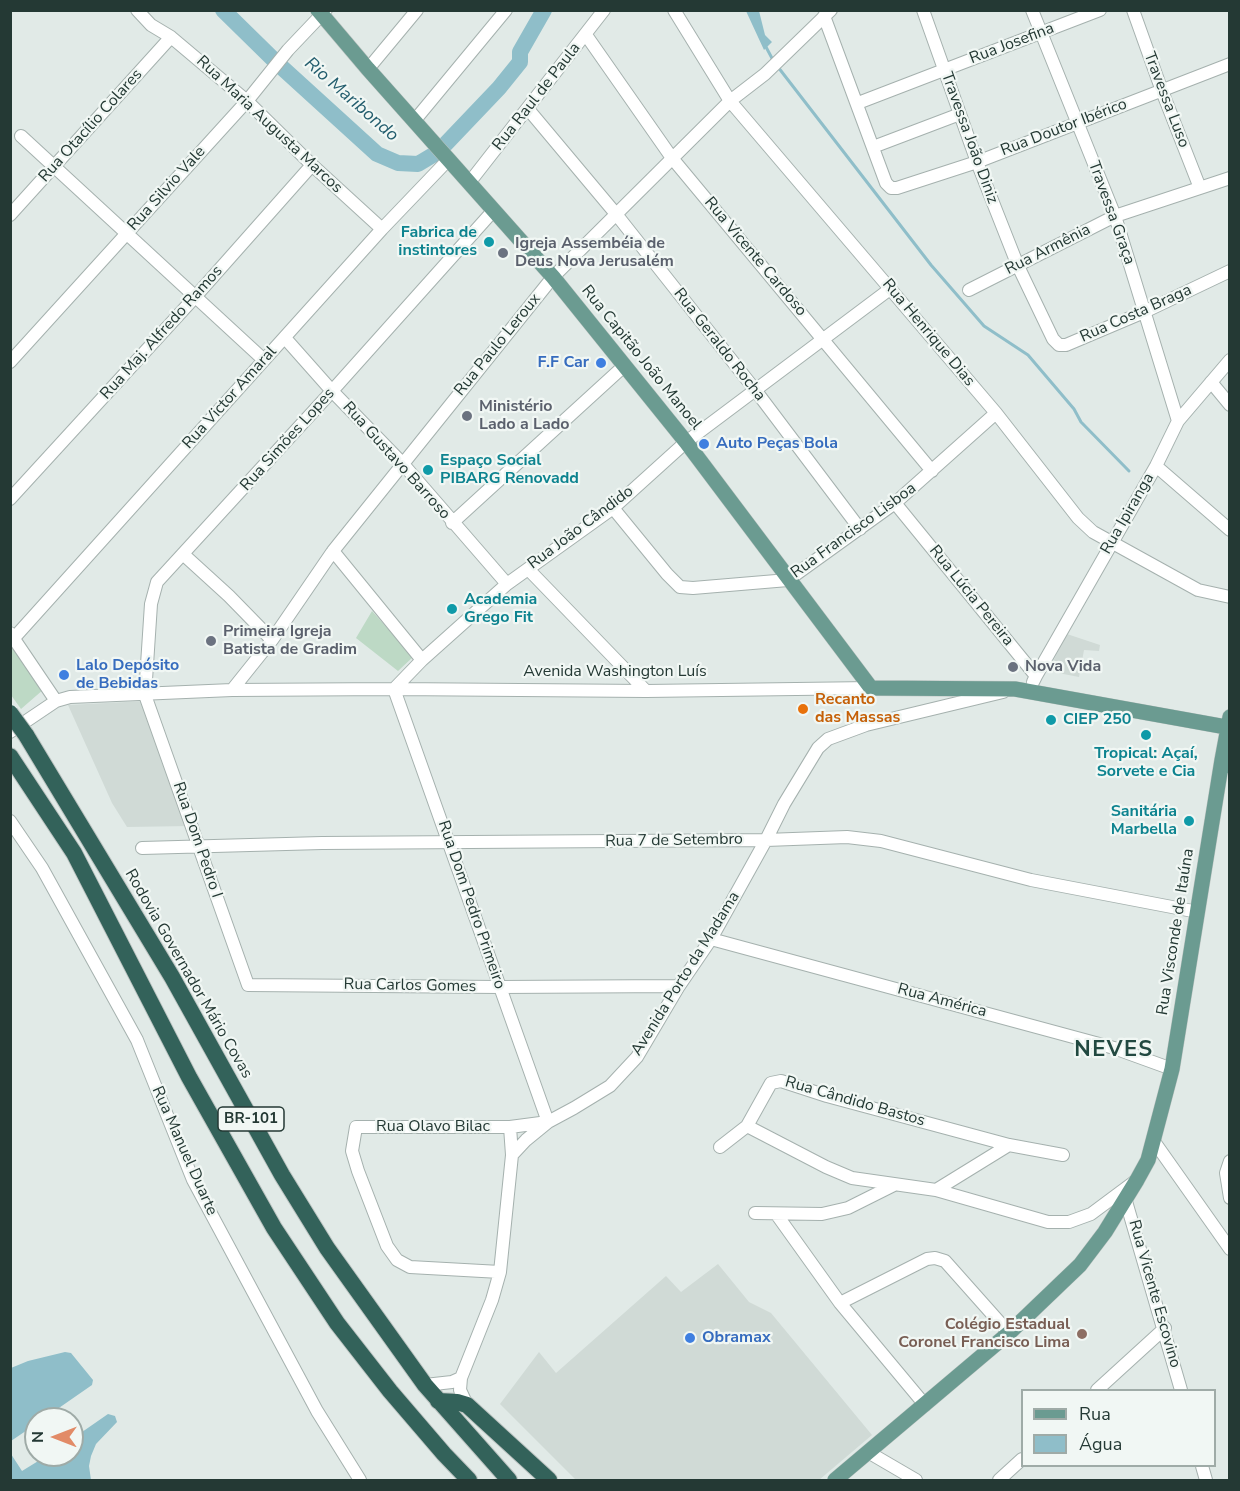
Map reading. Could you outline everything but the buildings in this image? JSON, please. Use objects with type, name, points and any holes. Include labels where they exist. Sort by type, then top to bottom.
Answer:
[{"type":"highway","name":"Rodovia Governador Mário Covas","points":[[10,713],[18,734],[172,977],[282,1175],[327,1248],[425,1385],[509,1480]]},
{"type":"highway","name":"BR-101","points":[[10,756],[74,853],[189,1077],[274,1228],[337,1323],[444,1454],[470,1480]]},
{"type":"highway","points":[[438,1401],[467,1405],[549,1480]]},
{"type":"highway","points":[[444,1454],[459,1480]]},
{"type":"main road","name":"Rua Capitão João Manoel","points":[[322,12],[368,69],[553,277],[686,442],[871,688]]},
{"type":"main road","name":"Avenida Washington Luís","points":[[871,688],[1021,690],[1228,722]]},
{"type":"main road","name":"Rua Visconde de Itaúna","points":[[835,1480],[1009,1333],[1080,1265],[1105,1232],[1148,1160],[1172,1069],[1214,801],[1226,765],[1228,722]]},
{"type":"main road","points":[[1214,801],[1230,785]]},
{"type":"street","name":"Rua Maria Augusta Marcos","points":[[137,10],[151,25],[171,37],[247,101],[382,229]]},
{"type":"street","points":[[368,69],[417,10]]},
{"type":"street","points":[[415,120],[506,10]]},
{"type":"street","name":"Rua Raul de Paula","points":[[469,183],[604,10]]},
{"type":"street","name":"Rua Henrique Dias","points":[[674,10],[730,101],[996,413],[1078,518],[1093,532],[1198,590],[1230,597]]},
{"type":"street","name":"Travessa João Diniz","points":[[923,10],[977,162],[1018,266]]},
{"type":"street","name":"Travessa Graça","points":[[1032,10],[1115,216],[1178,420]]},
{"type":"street","name":"Rua Josefina","points":[[858,103],[1100,10]]},
{"type":"street","name":"Travessa Luso","points":[[1133,10],[1161,91],[1200,188]]},
{"type":"street","name":"Rua Silvio Vale","points":[[10,362],[247,101],[322,12]]},
{"type":"street","points":[[828,13],[873,147],[960,114]]},
{"type":"street","name":"Rua Paulo Leroux","points":[[232,690],[272,640],[333,551],[553,277],[730,101],[765,74],[828,13]]},
{"type":"street","name":"Rua Vicente Cardoso","points":[[586,35],[672,158],[932,471]]},
{"type":"street","name":"Rua Otacílio Colares","points":[[10,215],[171,37]]},
{"type":"street","name":"Rua Doutor Ibérico","points":[[873,147],[886,183],[891,188],[897,188],[977,162],[1230,64]]},
{"type":"street","name":"Rua Geraldo Rocha","points":[[528,109],[616,214],[756,391],[860,529]]},
{"type":"street","points":[[21,136],[264,360]]},
{"type":"street","name":"Rua Victor Amaral","points":[[12,636],[382,229],[442,152]]},
{"type":"street","name":"Rua Maj. Alfredo Ramos","points":[[10,499],[312,165]]},
{"type":"street","name":"Rua Armênia","points":[[969,290],[1115,216],[1230,178]]},
{"type":"street","name":"Rua Simões Lopes","points":[[146,695],[154,591],[164,573],[184,555],[493,211]]},
{"type":"street","name":"Rua Costa Braga","points":[[1018,266],[1053,339],[1059,345],[1066,345],[1144,312],[1230,272]]},
{"type":"street","name":"Rua João Cândido","points":[[394,689],[422,660],[507,584],[613,508],[686,442],[890,289]]},
{"type":"street","name":"Rua Gustavo Barroso","points":[[285,338],[332,391],[403,464],[507,584]]},
{"type":"street","name":"Rua Ipiranga","points":[[1036,676],[1111,541],[1156,466],[1178,420],[1230,360]]},
{"type":"street","points":[[452,523],[624,366]]},
{"type":"street","points":[[1211,382],[1230,405]]},
{"type":"street","name":"Rua Francisco Lisboa","points":[[613,508],[667,574],[681,587],[788,580],[896,503],[996,413]]},
{"type":"street","points":[[1156,466],[1230,530]]},
{"type":"street","name":"Rua Lúcia Pereira","points":[[896,503],[1036,676]]},
{"type":"street","points":[[333,551],[422,660]]},
{"type":"street","points":[[184,555],[272,640]]},
{"type":"street","points":[[528,569],[646,691]]},
{"type":"street","points":[[12,636],[56,701]]},
{"type":"street","points":[[1021,690],[1036,676]]},
{"type":"street","name":"Avenida Washington Luís","points":[[18,734],[56,701],[70,697],[232,690],[646,691],[871,688]]},
{"type":"street","name":"Rua Dom Pedro Primeiro","points":[[394,689],[548,1122]]},
{"type":"street","name":"Avenida Porto da Madama","points":[[510,1127],[548,1122],[610,1086],[637,1057],[679,986],[711,939],[784,804],[818,748],[828,738],[866,725],[1021,690]]},
{"type":"street","name":"Rua Dom Pedro I","points":[[146,695],[248,985]]},
{"type":"street","name":"Rua Manuel Duarte","points":[[10,821],[42,868],[137,1040],[193,1180],[317,1412],[360,1480]]},
{"type":"street","name":"Rua 7 de Setembro","points":[[142,848],[322,843],[766,840],[847,837],[881,841],[1030,880],[1198,912]]},
{"type":"street","name":"Rua América","points":[[711,939],[1114,1048],[1172,1069]]},
{"type":"street","name":"Rua Carlos Gomes","points":[[248,985],[679,986]]},
{"type":"street","name":"Rua Cândido Bastos","points":[[747,1125],[771,1083],[781,1081],[827,1096],[1009,1145],[1063,1155]]},
{"type":"street","points":[[512,1155],[548,1122]]},
{"type":"street","points":[[720,1147],[747,1125],[852,1178],[936,1190],[1048,1222],[1069,1222],[1091,1214],[1137,1180]]},
{"type":"street","name":"Rua Olavo Bilac","points":[[500,1272],[410,1267],[397,1260],[387,1246],[352,1150],[356,1127],[510,1127]]},
{"type":"street","points":[[467,1405],[460,1390],[461,1378],[492,1300],[500,1272],[512,1155],[510,1127]]},
{"type":"street","points":[[1153,1140],[1230,1249]]},
{"type":"street","points":[[936,1190],[1009,1145]]},
{"type":"street","points":[[1230,1161],[1228,1173],[1230,1198]]},
{"type":"street","points":[[755,1213],[822,1214],[848,1208],[894,1185]]},
{"type":"street","name":"Rua Vicente Escovino","points":[[1125,1198],[1182,1389]]},
{"type":"street","points":[[777,1215],[840,1303],[925,1405]]},
{"type":"street","points":[[840,1303],[927,1258],[934,1258],[945,1261],[1009,1333]]},
{"type":"street","points":[[1098,1389],[1165,1328]]},
{"type":"street","points":[[425,1385],[452,1382],[461,1378]]},
{"type":"street","points":[[868,1452],[916,1480]]},
{"type":"street","points":[[999,1480],[1021,1461]]},
{"type":"shaded area","points":[[1067,634],[1100,645],[1099,651],[1084,650],[1079,677],[1048,671]]},
{"type":"shaded area","points":[[145,701],[190,826],[127,827],[112,803],[68,705]]},
{"type":"shaded area","name":"Obramax","points":[[718,1264],[749,1302],[771,1313],[872,1435],[819,1480],[576,1480],[500,1404],[539,1352],[556,1373],[666,1276],[681,1292]]},
{"type":"green space","points":[[372,611],[413,657],[398,671],[356,638]]},
{"type":"green space","points":[[10,644],[44,689],[21,709],[11,695]]},
{"type":"water","points":[[746,11],[759,11],[765,35],[772,42],[764,50]]},
{"type":"water","points":[[65,1352],[71,1353],[93,1380],[92,1385],[60,1407],[24,1407],[24,1432],[11,1441],[11,1368],[28,1361]]},
{"type":"water","points":[[108,1414],[115,1416],[117,1422],[96,1444],[91,1456],[89,1466],[91,1480],[11,1480],[11,1454],[22,1471],[28,1467],[84,1467],[84,1431]]},
{"type":"waterway","name":"Rio Maribondo","points":[[223,10],[277,63],[377,154],[398,163],[418,164],[438,152],[499,88],[520,62],[520,52],[544,10]]},
{"type":"waterway","points":[[766,47],[774,62]]},
{"type":"waterway","points":[[778,67],[931,265],[984,326],[1028,355],[1074,409],[1081,422],[1129,471]]},
{"type":"place","name":"Fabrica de instintores","points":[[489,242]]},
{"type":"place","name":"Igreja Assembéia de Deus Nova Jerusalém","points":[[503,253]]},
{"type":"place","name":"F.F Car","points":[[601,363]]},
{"type":"place","name":"Ministério Lado a Lado","points":[[467,416]]},
{"type":"place","name":"Auto Peças Bola","points":[[704,444]]},
{"type":"place","name":"Espaço Social PIBARG Renovadd","points":[[428,470]]},
{"type":"place","name":"Academia Grego Fit","points":[[452,609]]},
{"type":"place","name":"Primeira Igreja Batista de Gradim","points":[[211,641]]},
{"type":"place","name":"Nova Vida","points":[[1013,667]]},
{"type":"place","name":"Lalo Depósito de Bebidas","points":[[64,675]]},
{"type":"place","name":"Recanto das Massas","points":[[803,709]]},
{"type":"place","name":"CIEP 250","points":[[1051,720]]},
{"type":"place","name":"Tropical: Açaí, Sorvete e Cia","points":[[1146,735]]},
{"type":"place","name":"Sanitária Marbella","points":[[1189,821]]},
{"type":"place","name":"Colégio Estadual Coronel Francisco Lima","points":[[1082,1334]]},
{"type":"place","name":"Obramax","points":[[690,1338]]},
{"type":"district","name":"NEVES","points":[[1114,1051]]}]
